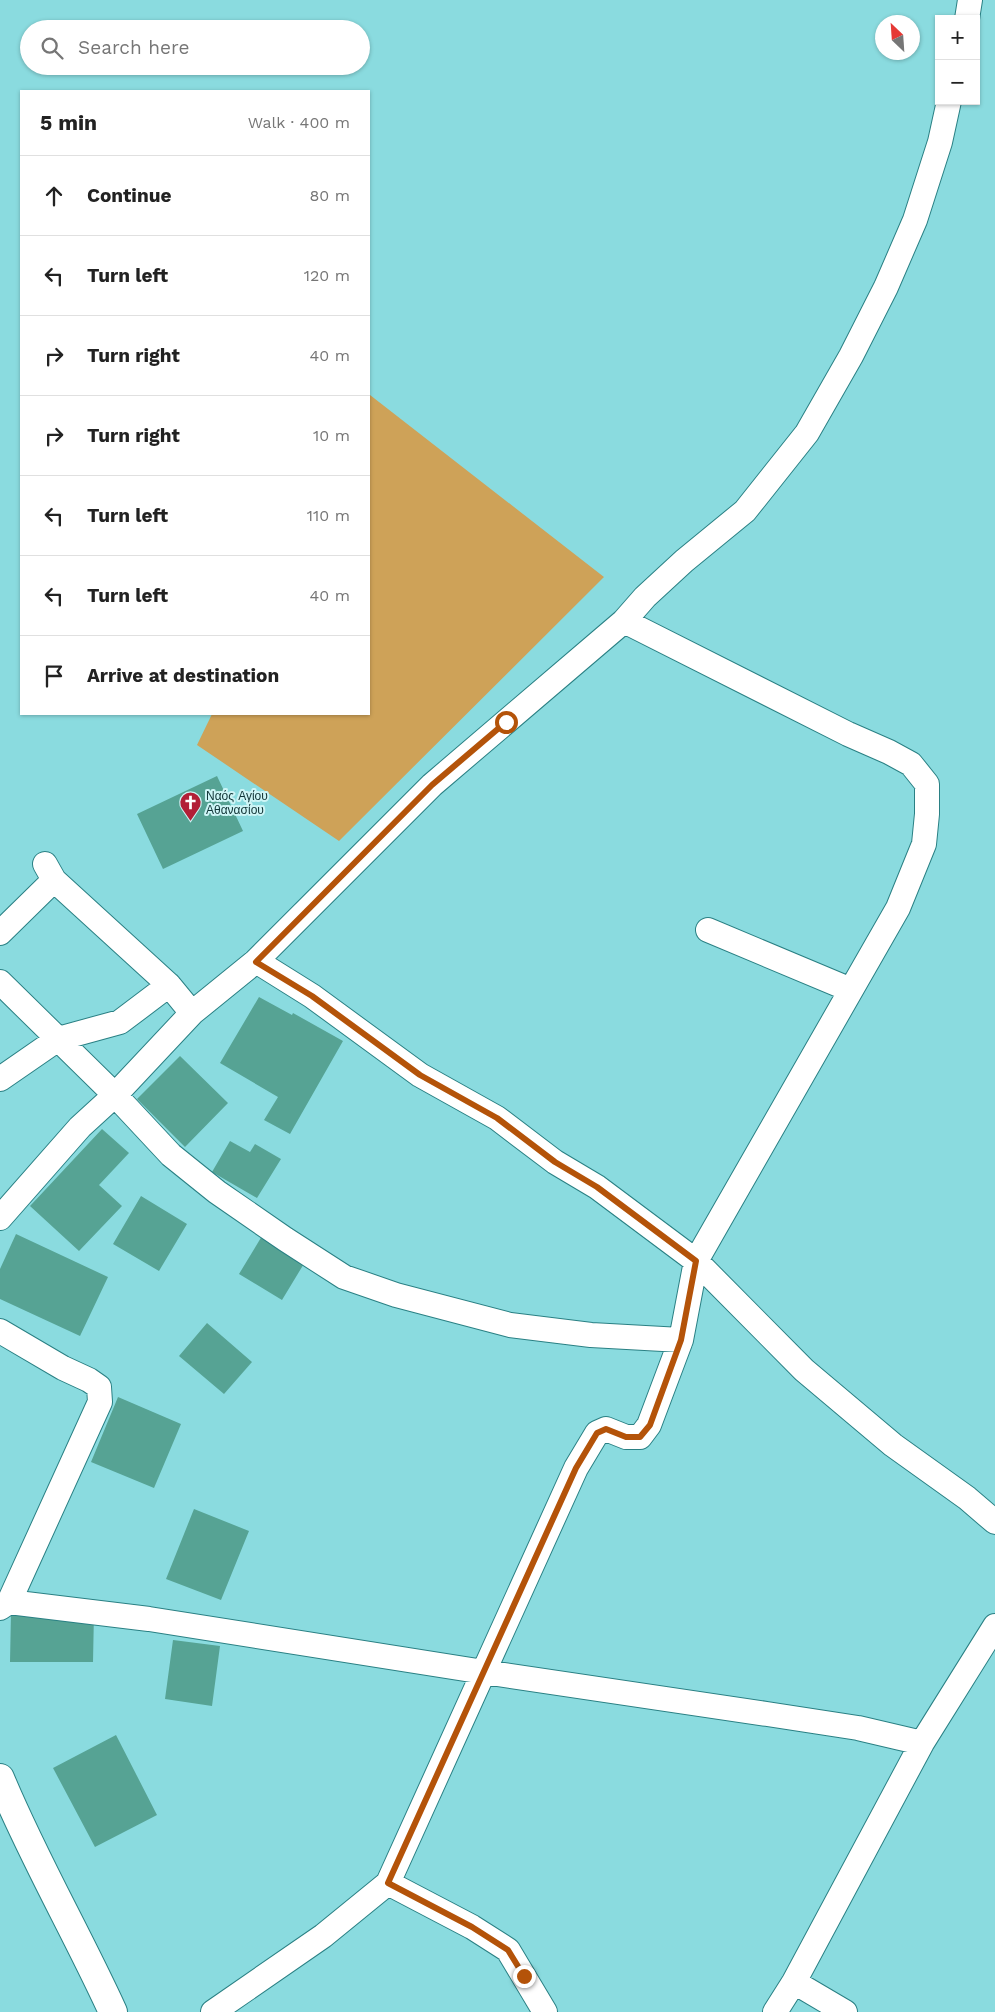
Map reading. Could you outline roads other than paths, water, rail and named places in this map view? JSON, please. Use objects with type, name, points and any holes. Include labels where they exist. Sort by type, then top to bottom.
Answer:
[{"type":"street","points":[[968,15],[970,0]]},
{"type":"street","points":[[0,1218],[80,1127],[115,1095],[192,1013],[256,962],[432,785],[624,622],[645,597],[745,511],[807,433],[851,356],[886,287],[915,220],[940,142],[948,105]]},
{"type":"street","points":[[214,2012],[324,1936],[388,1883],[576,1468],[597,1433],[606,1429],[626,1437],[640,1437],[650,1425],[681,1340],[696,1261],[898,908],[924,844],[927,784],[911,764],[624,622]]},
{"type":"street","points":[[0,933],[49,872],[169,985],[192,1013]]},
{"type":"street","points":[[708,930],[851,990]]},
{"type":"street","points":[[256,962],[312,996],[420,1075],[497,1118],[555,1162],[597,1187],[696,1261],[769,1332],[804,1370],[893,1445],[966,1498],[995,1522]]},
{"type":"street","points":[[0,982],[179,1161],[217,1192],[344,1277],[396,1295],[510,1325],[591,1335],[681,1340]]},
{"type":"street","points":[[0,1079],[58,1039],[120,1022],[169,985]]},
{"type":"street","points":[[0,1331],[99,1387],[100,1402],[4,1605],[149,1619],[858,1728],[922,1743]]},
{"type":"street","points":[[775,2012],[794,1982],[922,1743],[992,1637]]},
{"type":"street","points":[[0,1778],[7,1814],[88,1958],[113,2012]]},
{"type":"street","points":[[388,1883],[472,1927],[508,1950],[545,2012]]},
{"type":"street","points":[[794,1982],[846,2012]]},
{"type":"place","name":"Ναός Αγίου Αθανασίου","points":[[190,822]]}]
